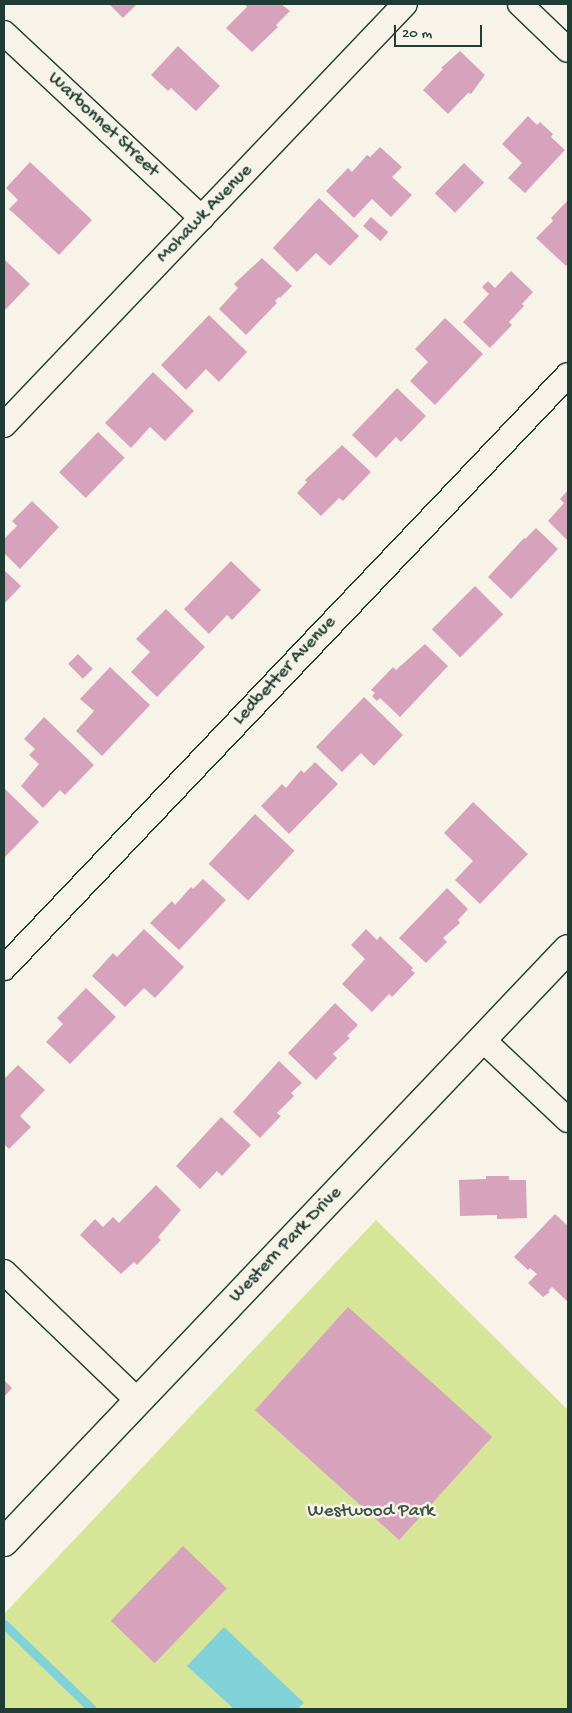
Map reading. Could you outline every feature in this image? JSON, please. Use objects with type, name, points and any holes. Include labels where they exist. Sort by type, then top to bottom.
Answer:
[{"type":"street","name":"Mohawk Avenue","points":[[4,425],[405,4]]},
{"type":"street","points":[[520,4],[568,50]]},
{"type":"street","name":"Warbonnet Street","points":[[4,33],[202,218]]},
{"type":"street","name":"Ledbetter Avenue","points":[[4,968],[568,376]]},
{"type":"street","name":"Western Park Drive","points":[[4,1542],[568,949]]},
{"type":"street","points":[[482,1039],[568,1120]]},
{"type":"street","points":[[4,1272],[138,1401]]},
{"type":"green space","name":"Westwood Park","points":[[376,1220],[568,1410],[568,1709],[4,1709],[4,1614]]},
{"type":"water","points":[[224,1627],[304,1703],[297,1709],[234,1709],[187,1666]]},
{"type":"building","points":[[109,4],[137,4],[123,18]]},
{"type":"building","points":[[245,4],[281,4],[290,11],[276,25],[278,27],[252,52],[226,28],[247,7]]},
{"type":"building","points":[[178,46],[220,86],[196,111],[171,88],[168,91],[151,75]]},
{"type":"building","points":[[460,51],[485,75],[471,94],[468,93],[448,114],[423,90],[443,69],[441,68]]},
{"type":"building","points":[[528,116],[537,125],[540,122],[553,134],[551,137],[565,150],[525,193],[508,178],[522,163],[502,144]]},
{"type":"building","points":[[380,147],[402,167],[392,177],[412,195],[391,217],[372,199],[354,218],[326,191],[348,168],[352,172],[367,155],[370,157]]},
{"type":"building","points":[[30,162],[92,220],[59,255],[9,209],[18,200],[6,188]]},
{"type":"building","points":[[464,163],[484,182],[455,213],[435,193]]},
{"type":"building","points":[[319,198],[359,236],[330,266],[316,253],[297,272],[273,248]]},
{"type":"building","points":[[568,200],[568,263],[566,266],[536,238],[553,221],[551,218]]},
{"type":"building","points":[[371,217],[388,232],[380,241],[363,226]]},
{"type":"building","points":[[262,258],[292,286],[275,301],[277,303],[246,335],[219,309],[238,288],[234,284]]},
{"type":"building","points":[[4,259],[30,284],[4,311]]},
{"type":"building","points":[[511,271],[533,292],[522,304],[524,306],[509,322],[512,325],[490,348],[463,322],[489,294],[482,287],[488,281],[495,288]]},
{"type":"building","points":[[209,315],[247,352],[219,382],[206,369],[186,390],[161,365]]},
{"type":"building","points":[[445,318],[483,354],[435,405],[410,381],[428,362],[415,349]]},
{"type":"building","points":[[153,372],[194,411],[165,441],[150,427],[131,448],[105,423]]},
{"type":"building","points":[[397,388],[426,416],[401,442],[396,437],[376,458],[352,435]]},
{"type":"building","points":[[98,432],[125,458],[86,498],[59,472]]},
{"type":"building","points":[[342,445],[371,472],[343,501],[339,498],[321,516],[297,493],[307,482],[305,480]]},
{"type":"building","points":[[568,490],[568,541],[548,521],[564,503],[560,499]]},
{"type":"building","points":[[32,501],[59,527],[20,569],[4,553],[4,539],[17,526],[12,521]]},
{"type":"building","points":[[536,528],[558,549],[511,599],[488,577],[524,538]]},
{"type":"building","points":[[231,561],[261,590],[232,620],[227,615],[209,634],[184,609]]},
{"type":"building","points":[[4,570],[21,586],[4,604]]},
{"type":"building","points":[[475,586],[503,614],[460,657],[432,629]]},
{"type":"building","points":[[166,609],[205,647],[157,697],[131,672],[150,652],[136,639]]},
{"type":"building","points":[[425,644],[448,666],[400,717],[380,698],[377,701],[372,696],[375,693],[371,690],[393,667],[396,670]]},
{"type":"building","points":[[78,654],[93,669],[83,679],[68,664]]},
{"type":"building","points":[[110,667],[150,705],[102,756],[76,731],[94,711],[80,699]]},
{"type":"building","points":[[364,697],[403,735],[374,766],[361,753],[342,772],[316,747]]},
{"type":"building","points":[[44,717],[94,765],[65,795],[60,790],[43,808],[21,786],[39,764],[29,755],[35,749],[24,739]]},
{"type":"building","points":[[315,762],[338,784],[289,834],[261,806],[282,784],[286,788],[301,770],[304,773]]},
{"type":"building","points":[[4,788],[39,822],[4,858]]},
{"type":"building","points":[[473,802],[528,854],[480,904],[455,880],[473,861],[444,833]]},
{"type":"building","points":[[255,814],[294,851],[248,901],[209,864]]},
{"type":"building","points":[[203,879],[226,900],[179,950],[150,923],[172,901],[175,905],[191,887],[193,889]]},
{"type":"building","points":[[447,888],[468,909],[458,920],[460,923],[443,938],[447,942],[426,963],[399,938]]},
{"type":"building","points":[[144,929],[184,967],[155,998],[144,988],[125,1007],[92,976],[113,953],[117,957]]},
{"type":"building","points":[[366,929],[377,940],[380,936],[413,968],[411,970],[415,973],[392,997],[389,994],[372,1012],[342,984],[365,959],[351,945]]},
{"type":"building","points":[[86,988],[116,1017],[70,1064],[46,1042],[63,1024],[57,1018]]},
{"type":"building","points":[[335,1003],[358,1025],[347,1036],[350,1038],[333,1054],[337,1058],[316,1080],[288,1053]]},
{"type":"building","points":[[279,1061],[302,1083],[291,1093],[294,1096],[277,1113],[281,1116],[260,1138],[233,1112]]},
{"type":"building","points":[[18,1065],[45,1090],[20,1116],[31,1127],[9,1149],[4,1144],[4,1079]]},
{"type":"building","points":[[221,1117],[251,1145],[222,1176],[217,1171],[200,1189],[176,1166]]},
{"type":"building","points":[[486,1176],[509,1176],[509,1180],[526,1180],[527,1218],[497,1219],[497,1215],[460,1216],[459,1180],[486,1179]]},
{"type":"building","points":[[156,1185],[181,1210],[158,1237],[161,1240],[137,1265],[134,1262],[121,1274],[80,1235],[95,1219],[103,1227],[113,1217],[119,1223]]},
{"type":"building","points":[[555,1214],[568,1226],[568,1302],[552,1287],[548,1291],[550,1292],[543,1297],[528,1283],[537,1274],[530,1268],[528,1270],[514,1257]]},
{"type":"building","points":[[348,1307],[492,1437],[399,1540],[255,1410]]},
{"type":"building","points":[[4,1380],[12,1388],[4,1397]]},
{"type":"building","points":[[183,1546],[227,1588],[155,1663],[111,1621]]},
{"type":"waterway","points":[[4,1624],[92,1709]]}]
